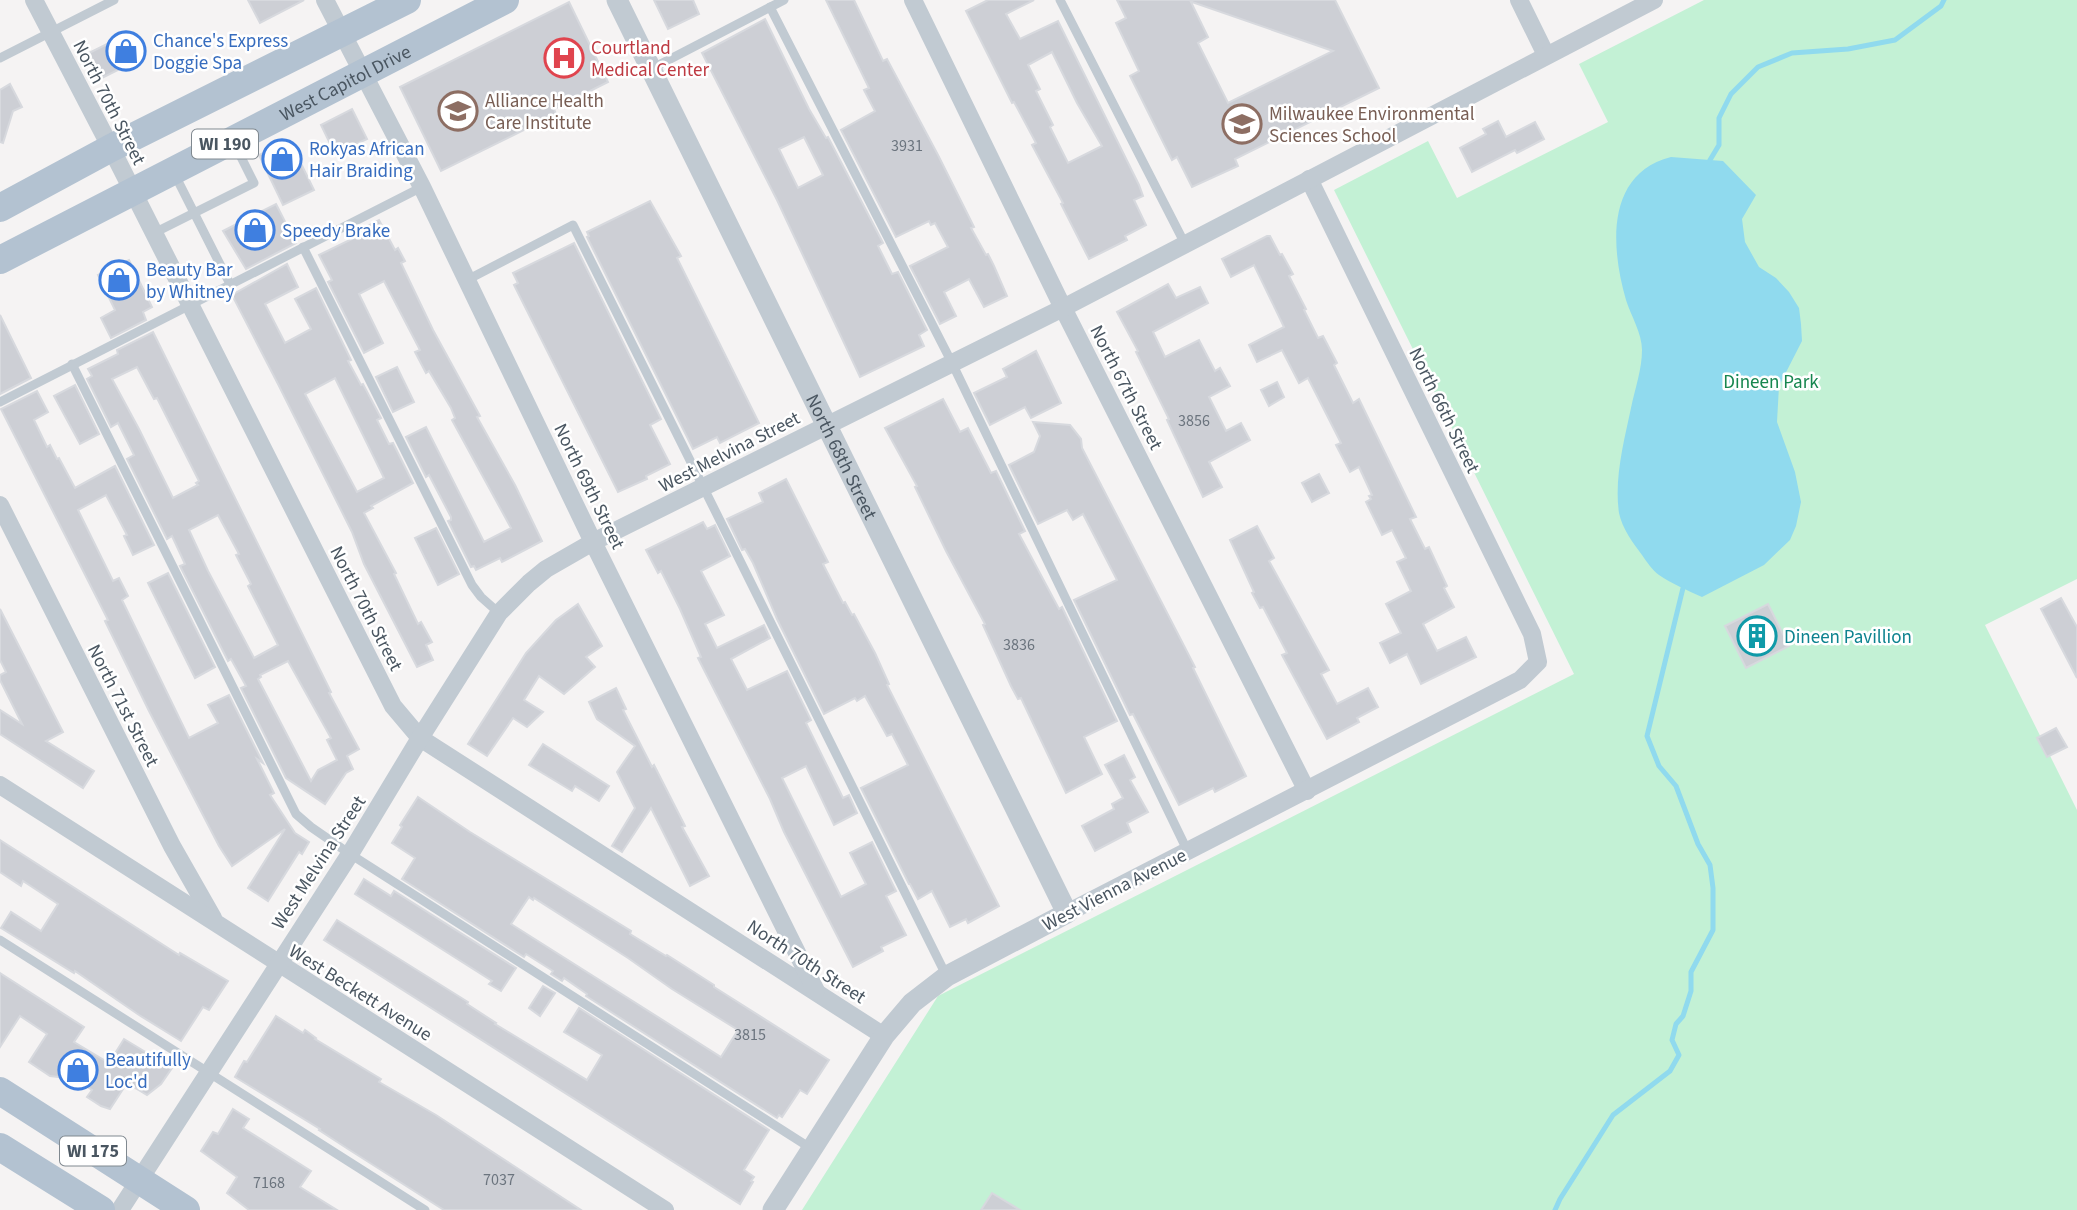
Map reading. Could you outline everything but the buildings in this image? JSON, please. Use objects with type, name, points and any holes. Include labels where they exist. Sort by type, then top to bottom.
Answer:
[{"type":"main road","name":"WI 190","points":[[0,208],[111,148],[407,0]]},
{"type":"main road","points":[[450,29],[453,12],[463,0]]},
{"type":"main road","name":"West Capitol Drive","points":[[0,260],[505,0]]},
{"type":"main road","name":"WI 175","points":[[0,1091],[186,1210]]},
{"type":"main road","name":"WI 175","points":[[0,1147],[101,1210]]},
{"type":"street","name":"North 70th Street","points":[[34,0],[393,706],[419,738],[884,1035]]},
{"type":"street","name":"North 69th Street","points":[[325,0],[422,187],[593,542],[816,991]]},
{"type":"street","name":"North 68th Street","points":[[617,0],[1067,913]]},
{"type":"street","name":"North 67th Street","points":[[913,0],[1063,308],[1307,791]]},
{"type":"street","points":[[1518,0],[1546,55]]},
{"type":"street","name":"West Melvina Street","points":[[120,1210],[350,854],[419,738],[499,613],[537,576],[593,542],[1063,308],[1654,0]]},
{"type":"street","name":"North 66th Street","points":[[1308,178],[1532,634],[1538,662]]},
{"type":"street","name":"North 71st Street","points":[[0,505],[172,846],[215,921]]},
{"type":"street","name":"West Vienna Avenue","points":[[773,1210],[884,1035],[912,1003],[947,976],[1520,680],[1538,662]]},
{"type":"street","name":"West Beckett Avenue","points":[[0,785],[666,1210]]},
{"type":"lane","points":[[0,58],[114,0]]},
{"type":"lane","points":[[651,69],[783,0]]},
{"type":"lane","points":[[1060,0],[1185,244]]},
{"type":"lane","points":[[770,7],[951,363],[1188,852]]},
{"type":"lane","points":[[154,233],[254,183],[232,140]]},
{"type":"lane","points":[[173,170],[230,284]]},
{"type":"lane","points":[[0,402],[422,187]]},
{"type":"lane","points":[[467,280],[573,225],[947,976]]},
{"type":"lane","points":[[303,247],[472,585],[499,613]]},
{"type":"lane","points":[[72,364],[296,814],[350,854],[812,1149]]},
{"type":"lane","points":[[0,940],[425,1210]]},
{"type":"green space","name":"Dineen Park","points":[[1704,0],[2077,0],[2077,579],[1985,625],[2077,810],[2077,1210],[802,1210],[938,996],[1574,674],[1334,190],[1428,141],[1457,198],[1608,122],[1579,64]]},
{"type":"water","points":[[1671,157],[1723,161],[1756,195],[1742,219],[1745,242],[1759,267],[1776,278],[1789,292],[1799,308],[1801,324],[1802,341],[1779,386],[1777,422],[1795,472],[1801,502],[1796,526],[1790,540],[1764,565],[1702,597],[1669,581],[1652,568],[1625,530],[1620,519],[1618,500],[1620,460],[1640,372],[1642,350],[1626,300],[1617,258],[1618,215],[1624,196],[1634,179],[1650,166]]},
{"type":"waterway","points":[[1710,160],[1719,145],[1719,118],[1731,94],[1758,67],[1792,53],[1848,49],[1895,40],[1941,6],[1944,0]]},
{"type":"waterway","points":[[1555,1210],[1613,1115],[1670,1071],[1679,1055],[1672,1040],[1691,991],[1691,972],[1713,930],[1710,865],[1698,844],[1676,786],[1659,766],[1647,736],[1683,588]]},
{"type":"place","name":"Chance's Express Doggie Spa","points":[[126,51]]},
{"type":"place","name":"Courtland Medical Center","points":[[564,58]]},
{"type":"place","name":"Alliance Health Care Institute","points":[[458,111]]},
{"type":"place","name":"Milwaukee Environmental Sciences School","points":[[1242,124]]},
{"type":"place","name":"Rokyas African Hair Braiding","points":[[282,159]]},
{"type":"place","name":"Speedy Brake","points":[[255,230]]},
{"type":"place","name":"Beauty Bar by Whitney","points":[[119,280]]},
{"type":"place","name":"Dineen Pavillion","points":[[1757,636]]},
{"type":"place","name":"Beautifully Loc'd","points":[[78,1070]]}]
